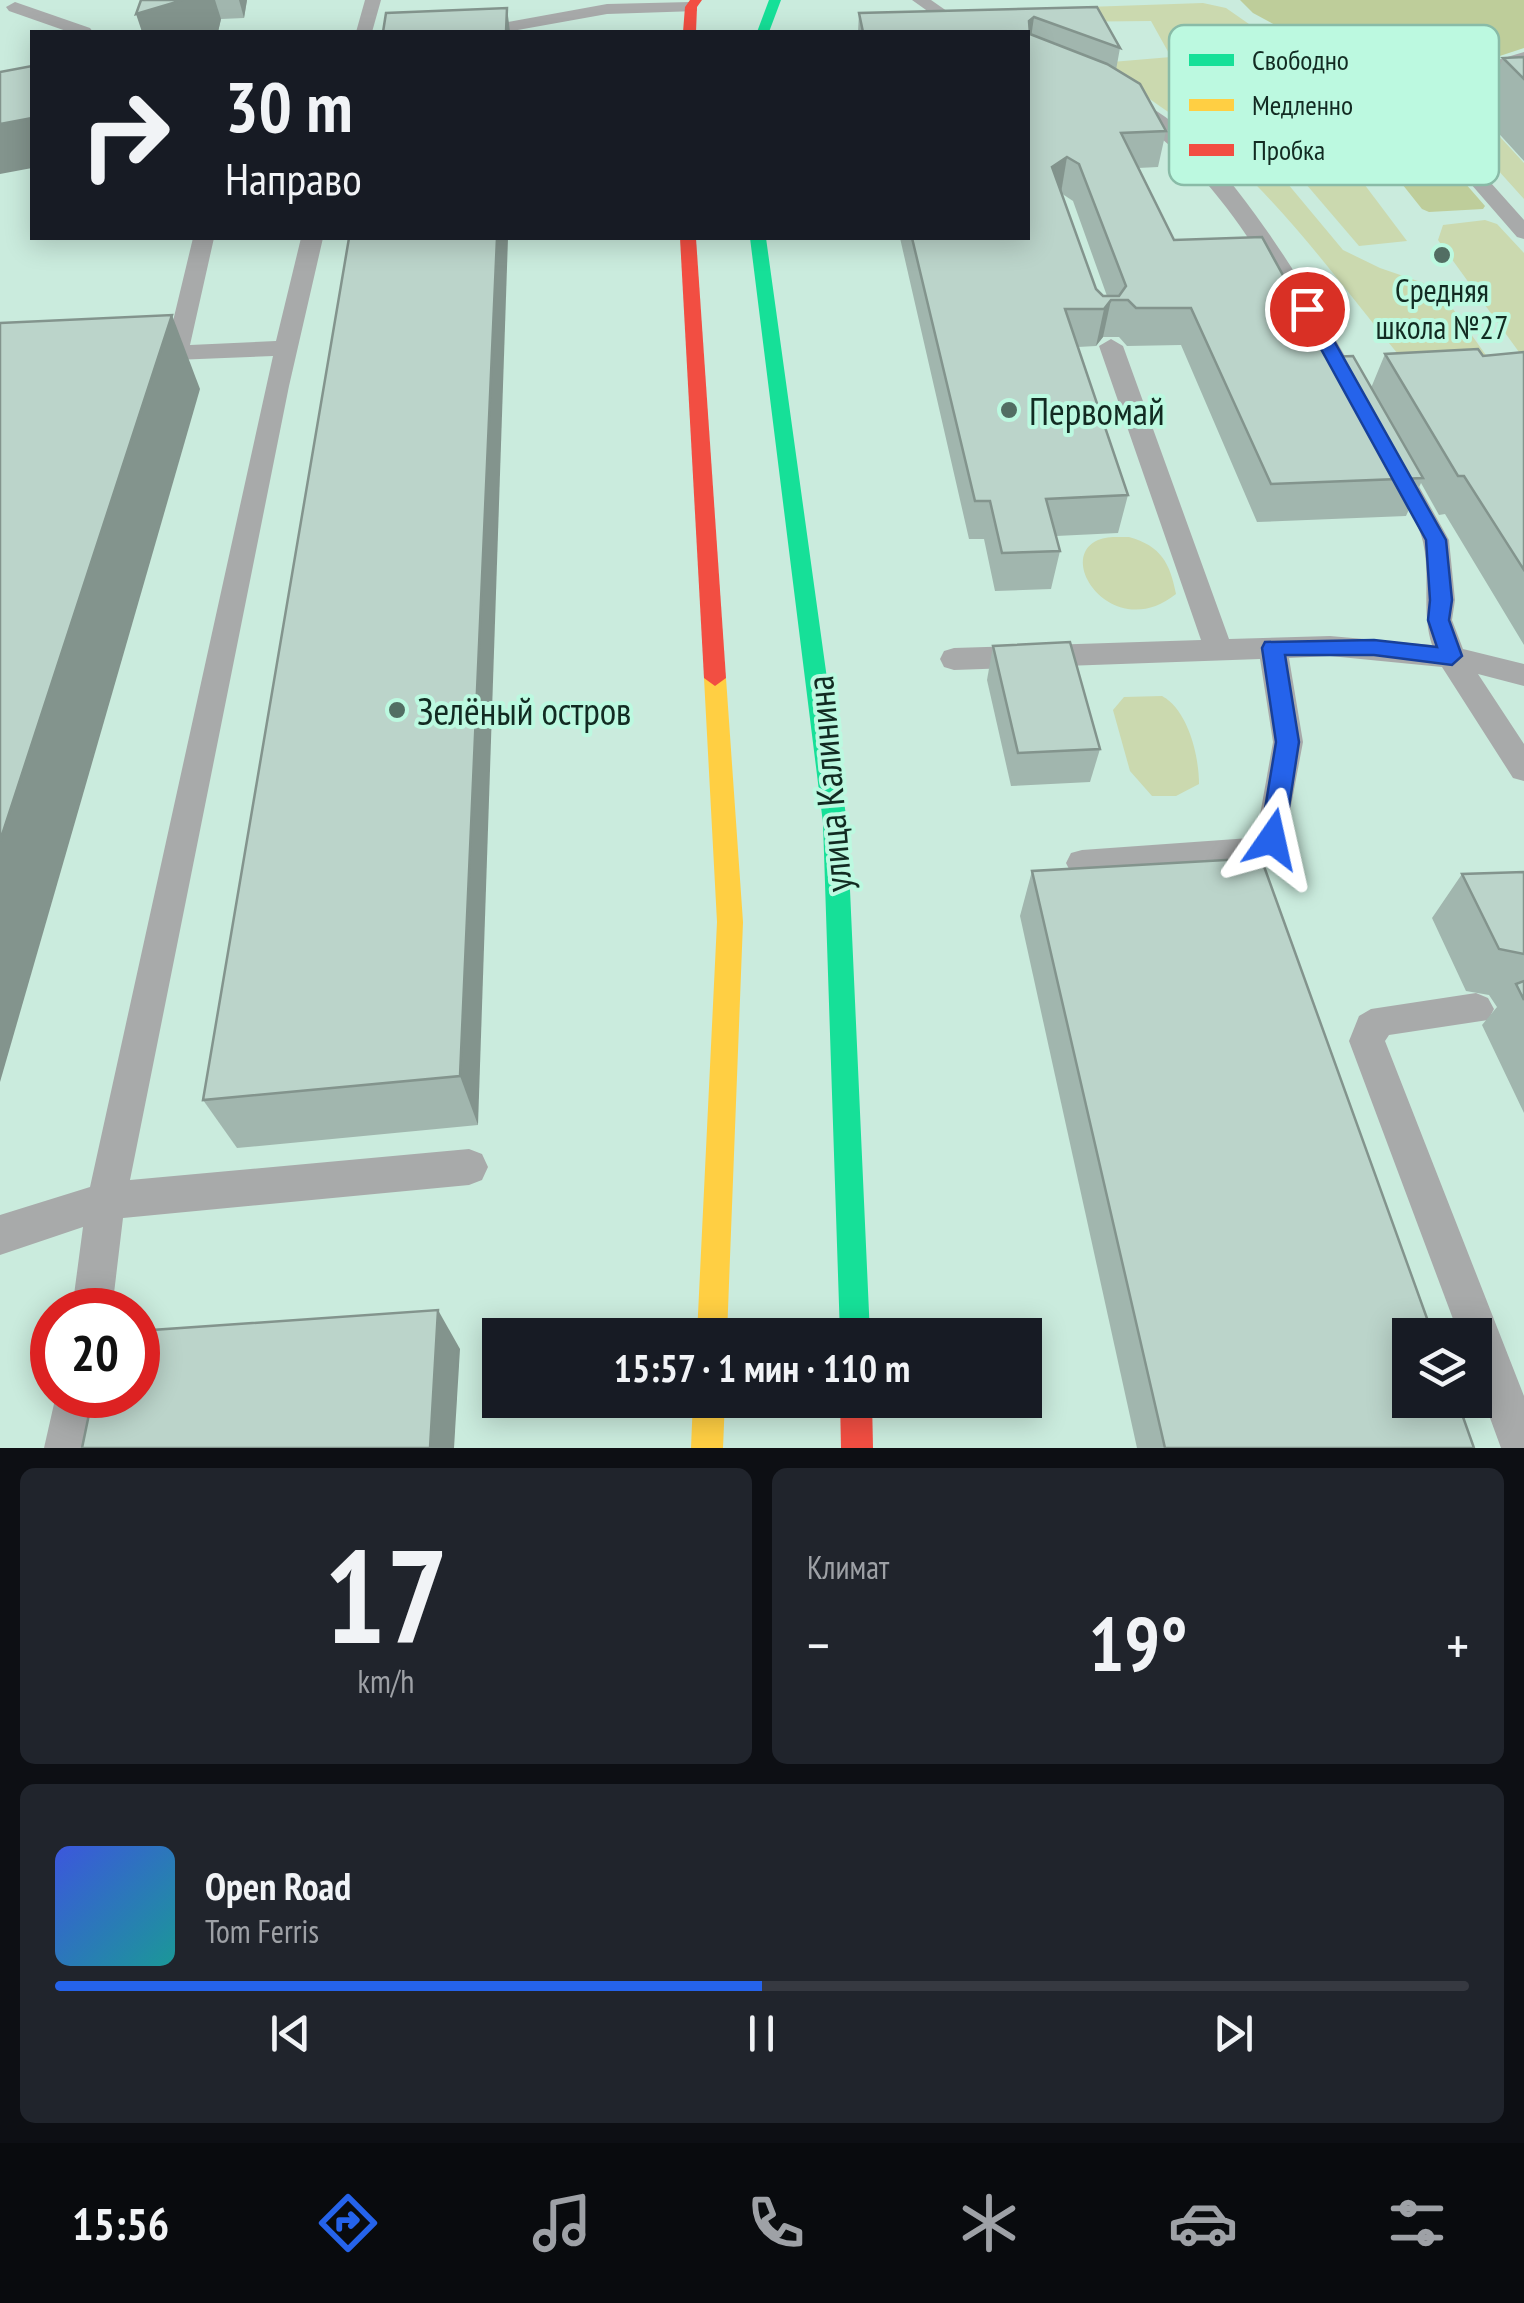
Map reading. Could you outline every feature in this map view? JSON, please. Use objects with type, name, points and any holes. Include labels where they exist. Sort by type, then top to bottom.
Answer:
[{"type":"highway","points":[[690,30],[694,3]]},
{"type":"highway","points":[[688,240],[730,922],[713,1318]]},
{"type":"highway","name":"улица Калинина","points":[[758,240],[835,822],[854,1318]]},
{"type":"highway","points":[[707,1448],[709,1418]]},
{"type":"highway","points":[[856,1418],[857,1448]]},
{"type":"lane","points":[[365,30],[373,0]]},
{"type":"lane","points":[[920,0],[965,30]]},
{"type":"lane","points":[[489,30],[577,6],[694,3]]},
{"type":"lane","points":[[11,7],[78,30]]},
{"type":"lane","points":[[1499,66],[1524,58]]},
{"type":"lane","points":[[1109,92],[1169,133]]},
{"type":"lane","points":[[1218,185],[1289,276],[1362,408]]},
{"type":"lane","points":[[1482,185],[1524,233]]},
{"type":"lane","points":[[177,352],[203,240]]},
{"type":"lane","points":[[95,1288],[106,1201],[312,240]]},
{"type":"lane","points":[[1110,346],[1219,650]]},
{"type":"lane","points":[[122,356],[286,348]]},
{"type":"lane","points":[[1381,441],[1436,540],[1441,600],[1438,620],[1452,656],[1524,769]]},
{"type":"lane","points":[[954,659],[1359,647],[1452,656],[1524,675]]},
{"type":"lane","points":[[1082,863],[1236,854],[1258,850],[1272,839],[1288,742],[1272,648]]},
{"type":"lane","points":[[1476,1009],[1383,1020],[1372,1027],[1368,1041],[1523,1448]]},
{"type":"lane","points":[[0,1234],[106,1201],[469,1166]]},
{"type":"lane","points":[[66,1448],[72,1418]]},
{"type":"green space","points":[[1240,0],[1524,0],[1524,48],[1499,56],[1499,25],[1275,25],[1253,13]]},
{"type":"green space","points":[[1203,3],[1226,8],[1250,25],[1169,25],[1169,53],[1151,21],[1051,22],[1028,9]]},
{"type":"green space","points":[[1169,57],[1169,113],[1100,63]]},
{"type":"green space","points":[[1524,72],[1524,108],[1499,111],[1499,81]]},
{"type":"green space","points":[[1499,136],[1524,163],[1524,199],[1499,171]]},
{"type":"green space","points":[[1256,185],[1289,185],[1343,250],[1438,288],[1493,365],[1406,364],[1303,236]]},
{"type":"green space","points":[[1307,185],[1365,185],[1407,241],[1359,246]]},
{"type":"green space","points":[[1403,185],[1467,185],[1485,206],[1429,212]]},
{"type":"green space","points":[[1485,220],[1497,224],[1524,253],[1524,359],[1438,240],[1443,225]]},
{"type":"green space","points":[[1129,537],[1156,551],[1171,573],[1176,594],[1153,607],[1131,609],[1112,604],[1087,579],[1083,563],[1086,550],[1098,540]]},
{"type":"green space","points":[[1162,696],[1179,712],[1197,760],[1199,784],[1176,796],[1152,796],[1130,771],[1113,710],[1124,697]]},
{"type":"building","points":[[141,0],[183,0],[136,14]]},
{"type":"building","points":[[1097,7],[1120,48],[1034,17],[1029,21],[1030,30],[863,30],[859,13]]},
{"type":"building","points":[[507,8],[506,30],[383,30],[386,13]]},
{"type":"building","points":[[1030,34],[1107,64],[1140,84],[1166,131],[1121,133],[1174,240],[1262,237],[1328,357],[1353,356],[1423,478],[1271,484],[1191,308],[1136,308],[1128,300],[1111,300],[1104,309],[1065,309],[1128,495],[1046,499],[1060,551],[1002,553],[990,501],[975,501],[912,240],[1030,240]],"holes":[[[1067,157],[1079,164],[1126,286],[1119,296],[1103,296],[1096,289],[1052,167]]]},
{"type":"building","points":[[1524,57],[1524,79],[1503,58]]},
{"type":"building","points":[[30,66],[30,118],[0,124],[0,72]]},
{"type":"building","name":"Зелёный остров","points":[[349,240],[497,240],[460,1076],[203,1100]]},
{"type":"building","points":[[172,315],[0,841],[0,323]]},
{"type":"building","points":[[1478,349],[1483,356],[1524,352],[1524,570],[1464,476],[1458,476],[1385,354]]},
{"type":"building","points":[[1070,642],[1100,749],[1018,753],[993,646]]},
{"type":"building","points":[[1261,858],[1427,1318],[1392,1318],[1392,1418],[1463,1418],[1474,1448],[1165,1448],[1032,871]]},
{"type":"building","points":[[1524,872],[1524,954],[1499,949],[1462,874]]},
{"type":"building","points":[[1524,981],[1524,1000],[1516,984]]},
{"type":"building","points":[[438,1310],[430,1448],[82,1448],[88,1418],[160,1418],[160,1329]]},
{"type":"traffic: fast","points":[[764,30],[775,0]]},
{"type":"traffic: fast","points":[[758,240],[835,823],[854,1318]]},
{"type":"traffic: slow","points":[[713,1318],[730,922],[715,678]]},
{"type":"traffic: slow","points":[[707,1448],[708,1418]]},
{"type":"traffic: jam","points":[[690,30],[691,7],[696,0]]},
{"type":"traffic: jam","points":[[688,240],[715,678]]},
{"type":"traffic: jam","points":[[856,1418],[857,1448]]},
{"type":"place","name":"Средняя школа №27","points":[[1442,255]]},
{"type":"place","name":"Первомай","points":[[1009,410]]},
{"type":"place","name":"Зелёный остров","points":[[397,710]]},
{"type":"route","points":[[1272,839],[1288,742],[1272,648],[1330,646],[1452,656],[1438,620],[1441,600],[1436,540],[1307,309]]}]
